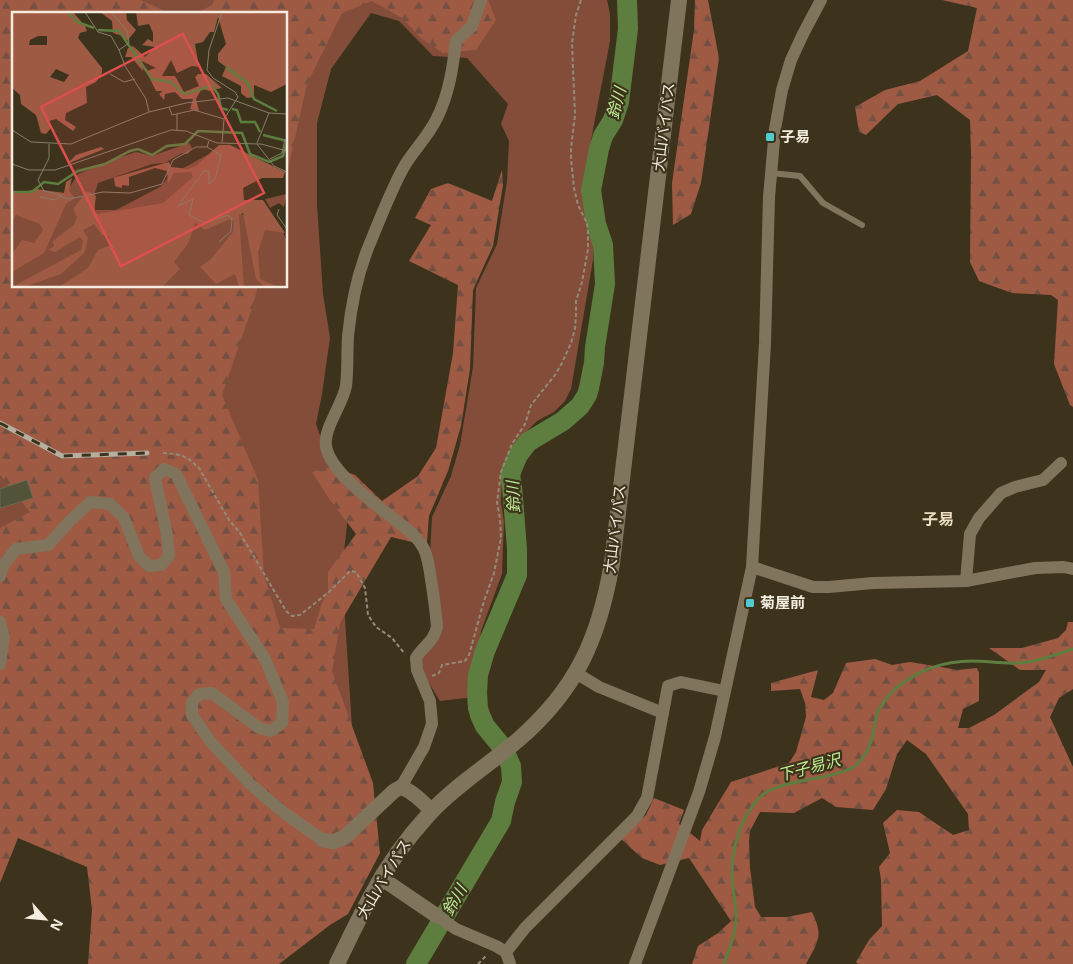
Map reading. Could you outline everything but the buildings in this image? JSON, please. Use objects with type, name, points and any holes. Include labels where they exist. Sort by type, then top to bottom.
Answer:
[{"type":"main road","name":"大山バイパス","points":[[337,964],[381,878],[414,831],[432,811],[459,787],[518,740],[543,717],[576,673],[592,640],[607,591],[612,563],[679,0]]},
{"type":"street","points":[[0,576],[3,566],[16,550],[48,544],[90,502],[110,504],[124,518],[139,556],[149,566],[161,565],[169,556],[167,535],[154,478],[164,469],[176,474],[224,572],[226,599],[266,659],[283,702],[282,722],[270,731],[259,728],[212,693],[199,694],[192,703],[192,715],[210,741],[250,784],[284,813],[323,840],[333,842],[345,837],[394,791],[402,786],[424,747],[432,724],[430,701],[418,670],[416,658],[421,649],[430,643],[437,627],[428,565],[424,548],[414,534],[363,494],[340,472],[328,454],[325,445],[329,429],[339,408],[346,386],[348,337],[352,303],[362,266],[395,185],[406,164],[437,118],[444,102],[453,69],[456,41],[472,26],[481,0]]},
{"type":"street","points":[[635,964],[699,792],[715,737],[752,567],[765,343],[771,173],[775,129],[782,90],[791,60],[820,0]]},
{"type":"street","points":[[966,582],[970,534],[979,518],[1001,493],[1015,487],[1043,480],[1061,463]]},
{"type":"street","points":[[752,567],[813,586],[829,588],[873,583],[966,582],[1035,568],[1064,567],[1073,569]]},
{"type":"street","points":[[0,622],[4,637],[0,664]]},
{"type":"street","points":[[576,673],[599,687],[664,713]]},
{"type":"street","points":[[381,878],[456,929],[496,946],[508,958],[525,928],[637,816],[648,798],[668,686],[681,682],[724,691]]},
{"type":"street","points":[[402,786],[432,811]]},
{"type":"lane","points":[[771,173],[800,176],[822,203],[862,225]]},
{"type":"path","points":[[421,677],[424,678],[438,673],[442,665],[465,661],[469,655],[494,574],[501,538],[497,502],[500,472],[512,444],[525,424],[531,405],[559,369],[571,343],[575,323],[576,301],[582,282],[588,249],[588,229],[574,188],[571,159],[575,115],[572,43],[576,15],[581,0]]},
{"type":"path","points":[[163,453],[182,456],[199,468],[286,611],[292,616],[300,615],[329,592],[350,571],[356,572],[365,588],[368,615],[376,627],[392,638],[407,656]]},
{"type":"shaded area","points":[[96,0],[239,0],[212,12],[115,12]]},
{"type":"shaded area","points":[[315,0],[607,0],[610,14],[610,41],[591,140],[585,195],[593,229],[593,260],[571,389],[565,401],[554,412],[537,421],[523,435],[513,450],[506,467],[502,482],[501,503],[504,521],[502,574],[481,631],[474,697],[440,701],[424,675],[420,663],[422,653],[433,646],[430,554],[432,517],[451,476],[460,445],[473,367],[476,288],[497,244],[507,181],[509,141],[501,124],[508,104],[467,58],[433,56],[399,21],[371,13],[331,69],[317,123],[317,205],[323,294],[330,338],[316,424],[348,515],[342,572],[360,852],[0,727],[0,408],[243,288],[288,288],[288,84]]},
{"type":"green space","points":[[0,0],[141,0],[167,12],[12,12],[12,288],[257,288],[222,395],[258,480],[264,575],[280,628],[314,629],[328,591],[328,572],[356,534],[330,500],[312,472],[332,467],[355,475],[382,501],[418,476],[436,448],[453,353],[458,285],[409,261],[431,225],[415,218],[431,189],[448,183],[492,201],[502,170],[503,185],[493,246],[473,290],[470,369],[461,426],[448,471],[429,516],[427,542],[412,542],[391,537],[340,623],[332,671],[373,783],[380,853],[348,914],[330,925],[279,964],[88,964],[92,910],[87,867],[18,838],[0,883],[0,528],[30,512],[0,475]]},
{"type":"green space","points":[[214,0],[488,0],[496,20],[476,50],[443,53],[421,38],[402,18],[372,1],[342,13],[307,84],[288,169],[288,12],[199,12],[212,5]]},
{"type":"green space","points":[[695,0],[708,0],[719,58],[701,183],[691,214],[673,225],[672,183],[694,30]]},
{"type":"green space","points":[[942,0],[1073,0],[1073,407],[1070,405],[1054,364],[1058,300],[1051,295],[1012,293],[979,281],[970,262],[970,120],[937,95],[898,104],[866,135],[859,132],[855,107],[885,90],[920,81],[968,51],[977,8]]},
{"type":"green space","points":[[1068,622],[1073,622],[1073,689],[1059,698],[1050,717],[1073,767],[1073,964],[858,964],[856,962],[869,940],[882,926],[879,867],[890,853],[883,823],[897,810],[919,812],[953,835],[969,830],[968,814],[926,754],[907,740],[897,754],[886,789],[873,810],[836,807],[822,798],[794,813],[760,812],[750,831],[750,868],[755,907],[761,917],[787,917],[812,912],[816,920],[819,933],[818,939],[806,964],[692,964],[698,946],[718,933],[731,921],[689,858],[660,865],[642,858],[621,839],[646,815],[654,798],[684,810],[679,824],[700,841],[702,830],[731,782],[789,763],[796,752],[806,717],[805,703],[800,689],[771,691],[771,683],[818,670],[811,697],[824,700],[833,693],[846,663],[875,659],[892,665],[910,662],[958,670],[977,668],[979,673],[979,701],[963,709],[958,728],[969,728],[994,715],[1039,682],[1046,670],[1020,670],[989,648],[1022,648],[1058,638],[1066,630]]},
{"type":"waterway","name":"鈴川","points":[[416,964],[501,821],[512,782],[511,766],[503,748],[485,726],[480,715],[477,693],[478,675],[485,651],[517,575],[517,549],[510,476],[512,469],[518,455],[528,442],[563,421],[580,406],[589,388],[605,284],[603,245],[596,224],[591,190],[603,136],[613,120],[619,102],[628,29],[627,0]]},
{"type":"waterway","name":"下子易沢","points":[[724,964],[733,938],[736,921],[732,869],[735,844],[744,820],[759,798],[777,787],[829,776],[854,767],[869,747],[878,711],[882,704],[896,688],[913,676],[931,668],[961,661],[1025,662],[1073,649]]},
{"type":"railway","points":[[0,423],[62,456],[147,453]]},
{"type":"place","name":"子易","points":[[770,137]]},
{"type":"place","name":"菊屋前","points":[[750,603]]},
{"type":"district","name":"子易","points":[[938,519]]}]
